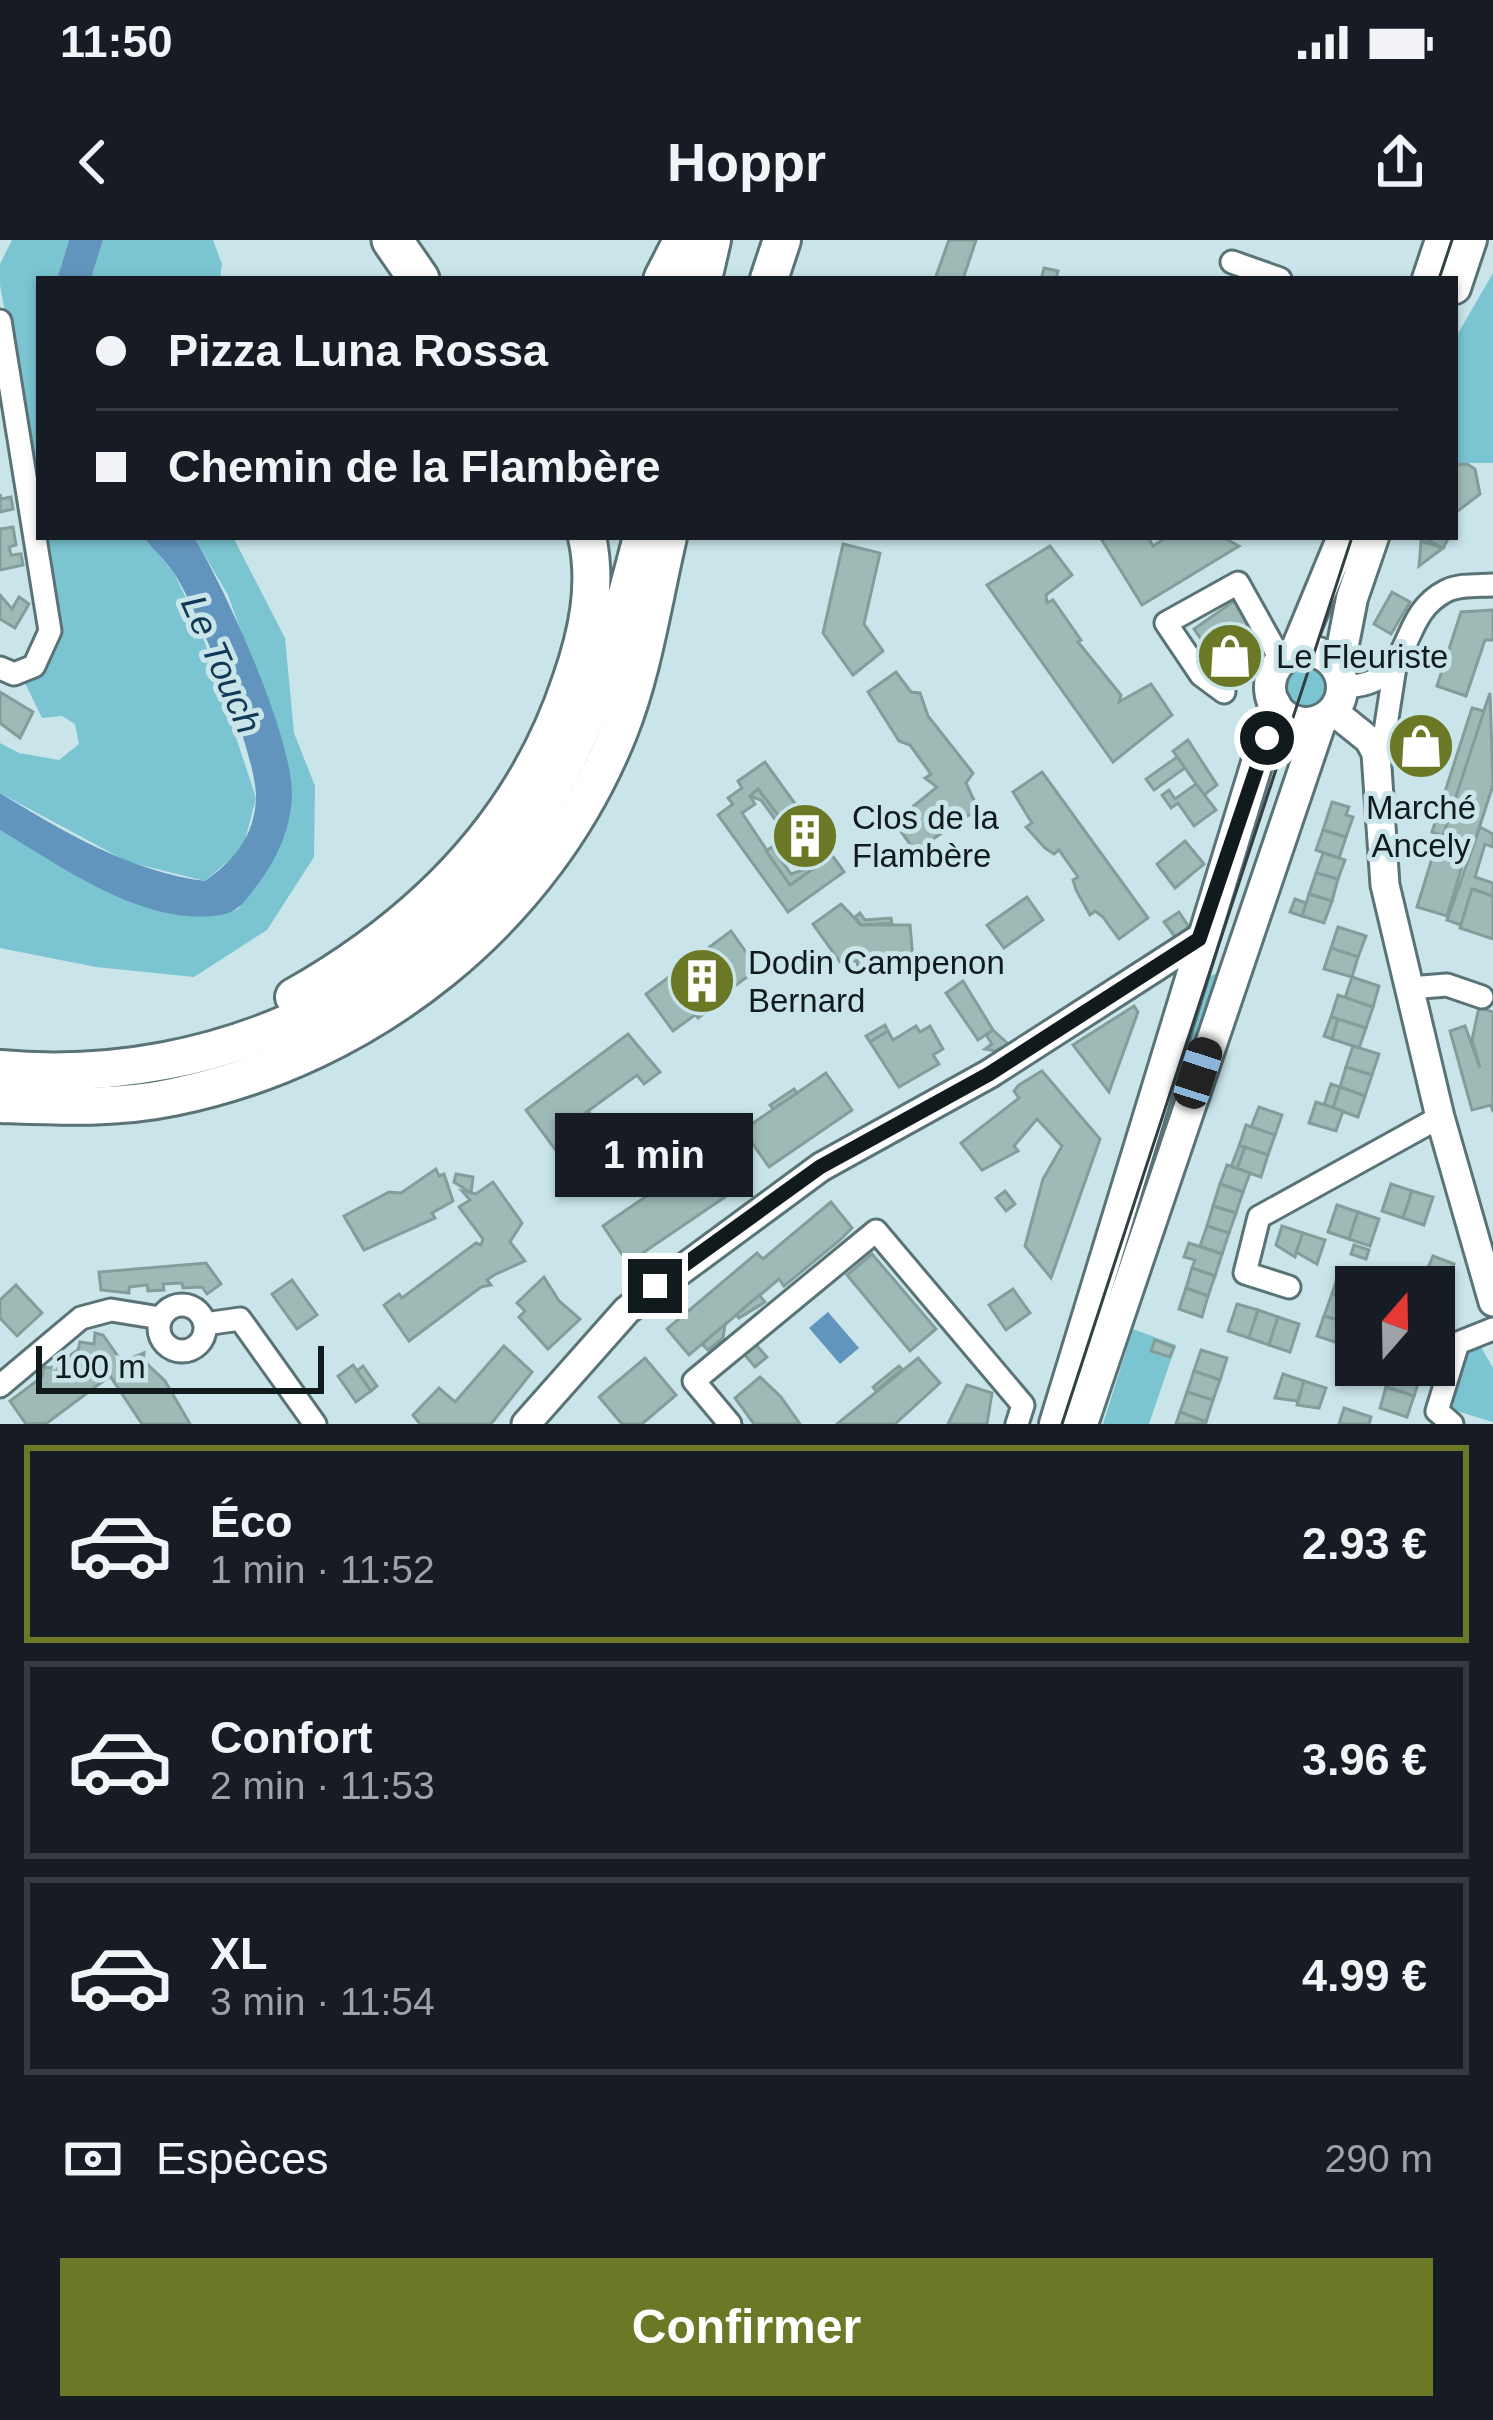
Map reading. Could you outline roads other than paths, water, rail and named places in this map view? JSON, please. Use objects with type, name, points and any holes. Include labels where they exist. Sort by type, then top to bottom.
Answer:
[{"type":"highway","points":[[373,240],[393,276]]},
{"type":"highway","points":[[392,240],[417,276]]},
{"type":"highway","points":[[666,276],[684,240]]},
{"type":"highway","points":[[704,276],[712,240]]},
{"type":"highway","points":[[729,276],[737,240]]},
{"type":"highway","points":[[770,276],[782,240]]},
{"type":"highway","points":[[0,1053],[121,1052],[222,1028],[319,982],[382,942],[431,900],[475,855],[522,791],[554,731],[589,619],[587,540]]},
{"type":"highway","points":[[0,1069],[103,1070],[230,1048],[304,1019],[431,936],[479,890],[555,782],[597,690],[641,540]]},
{"type":"highway","points":[[621,728],[667,540]]},
{"type":"highway","points":[[0,1104],[80,1107],[171,1098],[255,1075],[332,1043],[394,1006],[455,961],[518,897],[568,832],[621,728],[639,705],[691,540]]},
{"type":"main road","points":[[1429,276],[1441,240]]},
{"type":"main road","points":[[1458,279],[1471,240]]},
{"type":"main road","points":[[1055,1424],[1274,704],[1270,684],[1288,657],[1342,540]]},
{"type":"main road","points":[[1082,1424],[1239,950],[1334,697],[1352,598],[1371,540]]},
{"type":"main road","points":[[1288,657],[1314,652],[1334,697]]},
{"type":"main road","points":[[1274,704],[1300,723],[1334,697]]},
{"type":"street","points":[[1232,262],[1272,276]]},
{"type":"street","points":[[0,322],[50,632],[34,666],[14,674],[0,668]]},
{"type":"street","points":[[1224,692],[1202,675],[1166,623],[1238,583],[1288,657]]},
{"type":"street","points":[[1376,753],[1384,738],[1395,667],[1424,612],[1444,592],[1493,586]]},
{"type":"street","points":[[1395,667],[1366,686],[1334,697],[1376,753],[1385,885],[1440,1117],[1493,1302]]},
{"type":"street","points":[[526,1424],[655,1286],[820,1167],[989,1074],[1199,939]]},
{"type":"street","points":[[1131,985],[1220,964],[1239,950]]},
{"type":"street","points":[[1409,988],[1448,985],[1482,997]]},
{"type":"street","points":[[1289,1287],[1245,1274],[1259,1217],[1440,1117]]},
{"type":"street","points":[[730,1424],[694,1381],[876,1231],[1020,1414]]},
{"type":"street","points":[[188,1305],[205,1324],[199,1345],[182,1352],[167,1347],[158,1333],[160,1318],[173,1306],[188,1305]]},
{"type":"street","points":[[0,1387],[81,1318],[111,1310],[160,1318]]},
{"type":"street","points":[[205,1324],[240,1319],[315,1424]]},
{"type":"street","points":[[1452,1424],[1437,1411],[1458,1343],[1493,1329]]},
{"type":"water","points":[[69,240],[103,240],[92,276],[58,276]]},
{"type":"water","name":"Le Touch","points":[[147,540],[196,540],[255,663],[289,769],[291,807],[278,850],[244,902],[221,915],[162,912],[133,903],[0,830],[0,793],[124,859],[205,881],[225,865],[247,836],[256,799],[247,751],[211,650],[170,568]]},
{"type":"water","points":[[828,1312],[859,1348],[840,1364],[809,1328]]},
{"type":"tram line","points":[[1440,276],[1452,240]]},
{"type":"tram line","points":[[1062,1424],[1351,540]]},
{"type":"place","name":"Le Fleuriste","points":[[1230,656]]},
{"type":"place","name":"Marché Ancely","points":[[1421,746]]},
{"type":"place","name":"Clos de la Flambère","points":[[805,836]]},
{"type":"place","name":"Dodin Campenon Bernard","points":[[702,981]]}]
